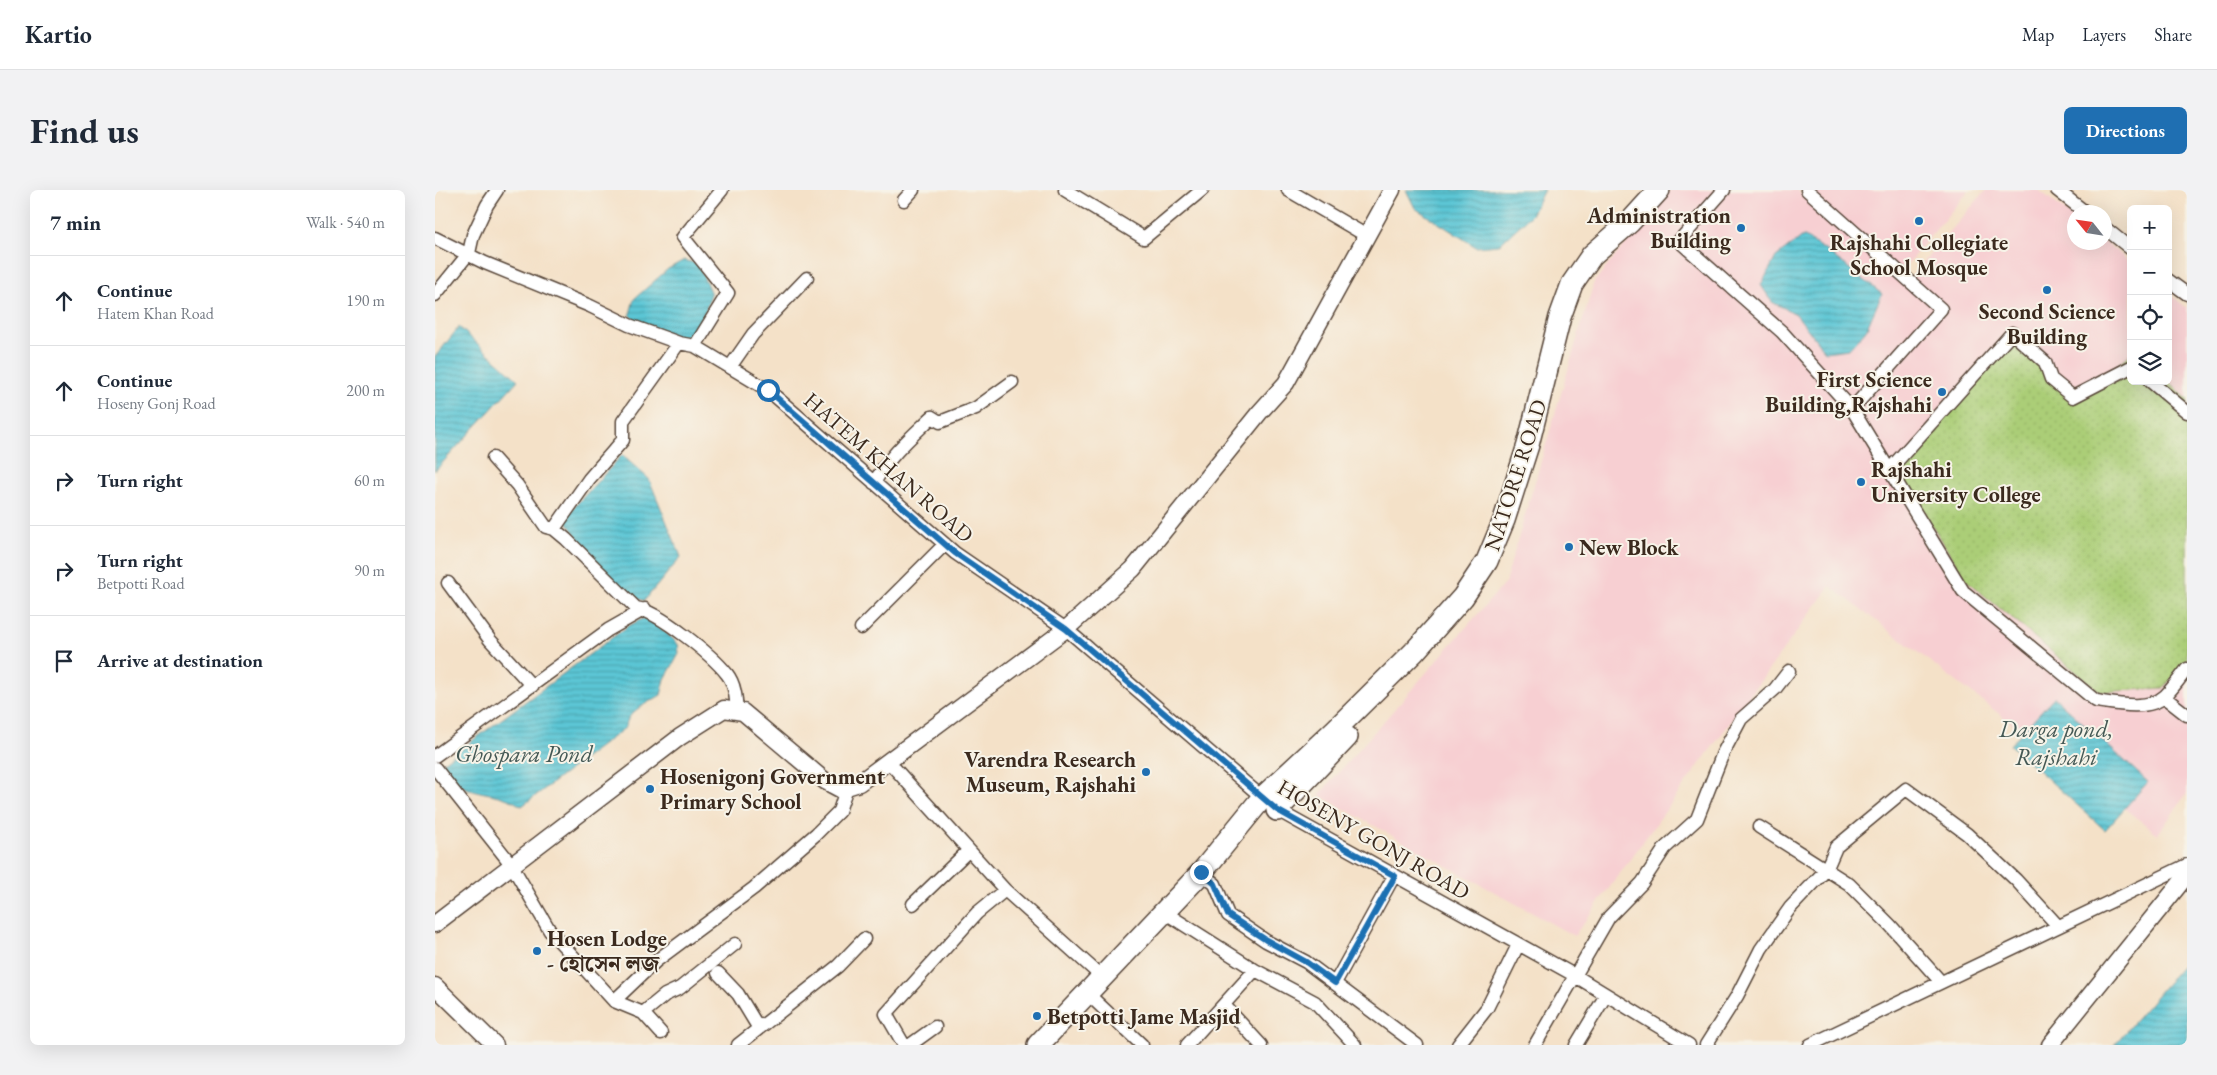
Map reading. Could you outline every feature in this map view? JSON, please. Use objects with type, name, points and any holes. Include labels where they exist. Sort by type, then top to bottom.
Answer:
[{"type":"highway","name":"NATORE ROAD","points":[[1038,1045],[1201,872],[1269,804],[1334,731],[1414,652],[1463,597],[1487,560],[1504,520],[1528,445],[1560,317],[1573,284],[1592,256],[1630,222],[1659,190]]},
{"type":"main road","points":[[435,924],[679,737],[724,709],[743,712],[825,781],[840,789],[859,783],[1066,629],[1133,569],[1259,413],[1286,383],[1392,190]]},
{"type":"main road","points":[[2049,1045],[2187,876]]},
{"type":"main road","points":[[435,986],[495,1045]]},
{"type":"street","points":[[435,295],[469,253],[473,235],[487,205],[497,190]]},
{"type":"street","points":[[695,346],[728,293],[683,237],[722,190]]},
{"type":"street","points":[[903,200],[913,190]]},
{"type":"street","points":[[1065,190],[1144,238],[1202,190]]},
{"type":"street","points":[[1288,190],[1367,236]]},
{"type":"street","points":[[1724,190],[1679,241],[1782,332],[1852,409],[1963,591],[2096,701],[2119,704],[2147,704],[2164,697],[2187,669]]},
{"type":"street","points":[[1807,190],[1941,309],[1852,409]]},
{"type":"street","points":[[2057,190],[2076,205]]},
{"type":"street","points":[[2112,234],[2127,246]]},
{"type":"street","name":"HATEM KHAN ROAD","points":[[435,238],[469,253],[485,263],[590,306],[629,325],[679,344],[695,346],[768,390],[945,544],[1066,629]]},
{"type":"street","points":[[730,367],[753,334],[807,278]]},
{"type":"street","points":[[2172,283],[2187,294]]},
{"type":"street","points":[[1889,469],[2011,333],[2045,362],[2051,379],[2073,397],[2127,369]]},
{"type":"street","points":[[554,528],[589,479],[623,440],[623,421],[679,344]]},
{"type":"street","points":[[874,483],[885,464],[897,449],[932,417],[940,422],[976,408],[1012,382]]},
{"type":"street","points":[[2155,385],[2187,412]]},
{"type":"street","points":[[493,458],[517,485],[546,527],[554,528],[636,608],[645,609],[669,624],[710,657],[728,675],[735,691],[737,711]]},
{"type":"street","points":[[861,628],[945,544]]},
{"type":"street","points":[[448,584],[490,640],[532,686]]},
{"type":"street","points":[[435,756],[608,630],[645,609]]},
{"type":"street","name":"HOSENY GONJ ROAD","points":[[1066,629],[1269,804],[1574,975],[1689,1045]]},
{"type":"street","points":[[1535,1045],[1609,917],[1642,883],[1665,848],[1697,819],[1723,753],[1741,719],[1775,689],[1789,671]]},
{"type":"street","points":[[2164,697],[2187,714]]},
{"type":"street","points":[[888,761],[1005,890],[1102,977]]},
{"type":"street","points":[[435,768],[511,864],[550,931],[614,1001],[643,1013],[661,1033]]},
{"type":"street","points":[[614,1001],[656,961],[754,888],[816,834],[839,811],[847,786]]},
{"type":"street","points":[[1706,1045],[1737,996],[1761,949],[1790,908],[1826,870],[1836,848],[1906,789],[1967,834],[2016,880],[2059,926]]},
{"type":"street","points":[[1759,827],[1849,884],[1890,925],[1941,982]]},
{"type":"street","points":[[913,904],[968,851]]},
{"type":"street","points":[[1811,1045],[2187,865]]},
{"type":"street","points":[[1201,872],[1215,884],[1228,915],[1258,936],[1306,962],[1417,1045]]},
{"type":"street","points":[[1335,983],[1395,876]]},
{"type":"street","points":[[904,1045],[886,1014],[977,914],[1005,890]]},
{"type":"street","points":[[1164,912],[1255,970],[1315,1002],[1355,1045]]},
{"type":"street","points":[[738,1045],[758,1027],[838,966],[864,939]]},
{"type":"street","points":[[643,1013],[665,995],[680,988],[735,944]]},
{"type":"street","points":[[1458,1045],[1487,1008],[1519,945]]},
{"type":"street","points":[[1187,1045],[1255,970]]},
{"type":"street","points":[[718,973],[738,994],[758,1027]]},
{"type":"street","points":[[1087,993],[1142,1045]]},
{"type":"street","points":[[1575,1045],[1606,995]]},
{"type":"street","points":[[1224,1005],[1261,1045]]},
{"type":"street","points":[[910,1045],[935,1027]]},
{"type":"shaded area","name":"Rajshahi University College","points":[[1670,190],[1797,190],[1904,285],[1986,190],[2039,190],[2067,212],[2067,250],[2112,250],[2112,248],[2127,260],[2127,385],[2172,385],[2172,296],[2187,308],[2187,793],[2158,834],[1830,586],[1574,936],[1319,795],[1505,583],[1594,282]]},
{"type":"shaded area","points":[[1806,190],[1969,190],[1899,274]]},
{"type":"green space","points":[[2012,342],[2081,400],[2127,357],[2127,385],[2172,385],[2187,399],[2187,660],[2164,688],[2100,692],[1967,581],[1898,471]]},
{"type":"water","points":[[1406,190],[1544,190],[1531,215],[1499,245],[1476,247],[1415,208]]},
{"type":"water","points":[[1803,236],[1828,252],[1882,294],[1866,330],[1849,349],[1825,352],[1796,314],[1772,302],[1761,285],[1776,257]]},
{"type":"water","points":[[684,260],[698,264],[711,294],[706,310],[693,333],[679,338],[637,325],[630,314],[634,299],[668,269]]},
{"type":"water","points":[[459,327],[518,380],[435,471],[435,357]]},
{"type":"water","points":[[622,455],[649,479],[681,557],[644,601],[620,590],[589,555],[564,518]]},
{"type":"water","name":"Ghospara Pond","points":[[644,618],[658,625],[678,644],[679,654],[665,679],[661,695],[634,712],[627,721],[626,727],[522,806],[499,796],[459,785],[446,773],[442,763],[628,626]]},
{"type":"water","name":"Darga pond, Rajshahi","points":[[2054,697],[2148,782],[2105,830],[2010,745]]},
{"type":"water","points":[[2187,960],[2187,1045],[2114,1045]]},
{"type":"place","name":"Rajshahi Collegiate School Mosque","points":[[1919,221]]},
{"type":"place","name":"Administration Building","points":[[1741,228]]},
{"type":"place","name":"Second Science Building","points":[[2047,290]]},
{"type":"place","name":"First Science Building,Rajshahi","points":[[1942,392]]},
{"type":"place","name":"Rajshahi University College","points":[[1861,482]]},
{"type":"place","name":"New Block","points":[[1569,547]]},
{"type":"place","name":"Varendra Research Museum, Rajshahi","points":[[1146,772]]},
{"type":"place","name":"Hosenigonj Government Primary School","points":[[650,789]]},
{"type":"place","name":"Hosen Lodge - হোসেন লজ","points":[[537,951]]},
{"type":"place","name":"Betpotti Jame Masjid","points":[[1037,1016]]},
{"type":"route","points":[[768,390],[955,553],[1066,629],[1277,810],[1395,876],[1335,983],[1306,962],[1266,940],[1228,915],[1215,884],[1201,872]]}]
